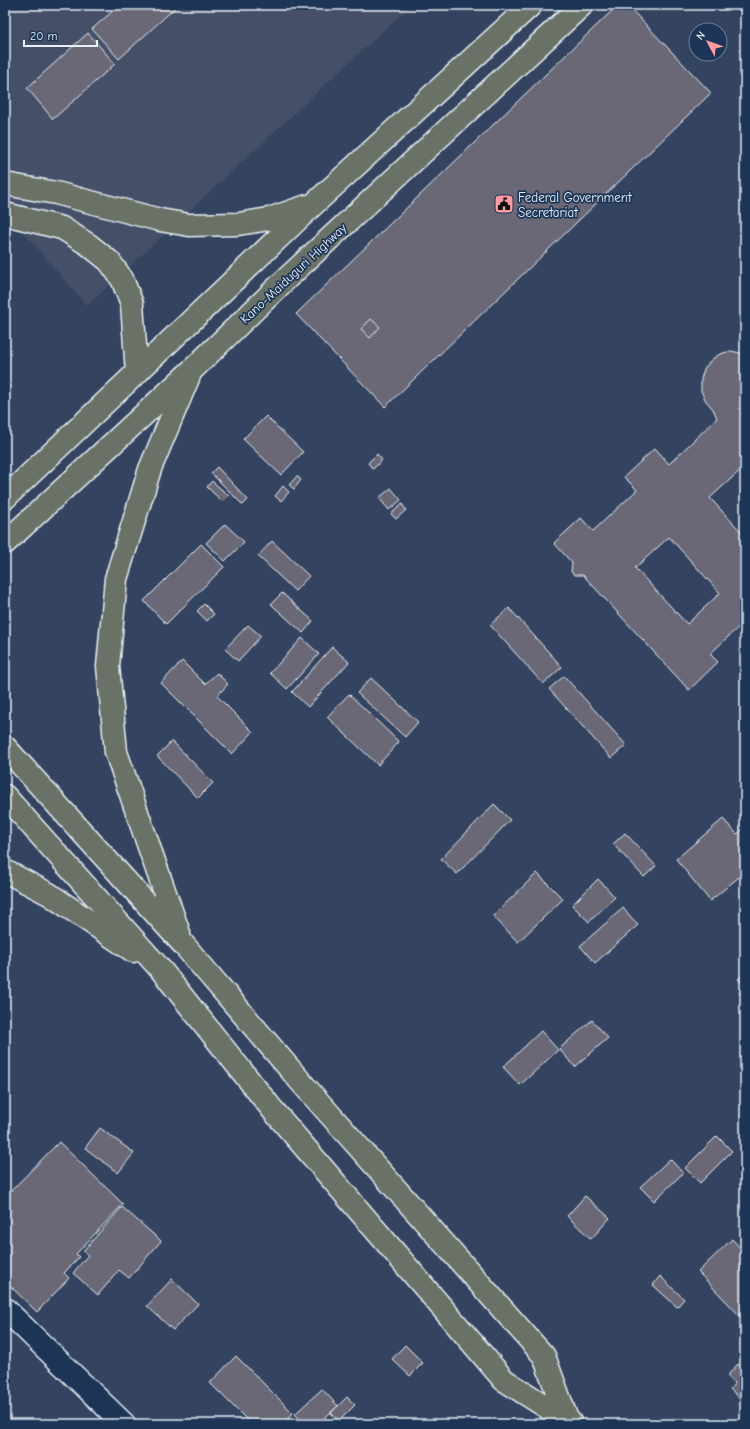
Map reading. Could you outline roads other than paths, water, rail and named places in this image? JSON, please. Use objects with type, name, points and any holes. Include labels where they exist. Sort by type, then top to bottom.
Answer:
[{"type":"highway","points":[[5,498],[314,204],[531,5]]},
{"type":"highway","name":"Kano-Maiduguri Highway","points":[[5,543],[192,370],[285,280],[582,5]]},
{"type":"highway","points":[[5,184],[56,193],[160,220],[189,224],[238,224],[269,219],[314,204]]},
{"type":"highway","points":[[5,214],[62,228],[90,245],[109,261],[122,279],[132,304],[137,373]]},
{"type":"highway","points":[[183,944],[116,752],[108,666],[116,579],[150,469],[192,370]]},
{"type":"highway","points":[[5,747],[183,944],[296,1076],[544,1356],[569,1422]]},
{"type":"highway","points":[[5,796],[162,971],[272,1109],[504,1380],[569,1422]]},
{"type":"highway","points":[[5,871],[49,894],[162,971]]},
{"type":"street","points":[[5,1309],[124,1424]]},
{"type":"place","name":"Federal Government Secretariat","points":[[504,204]]}]
